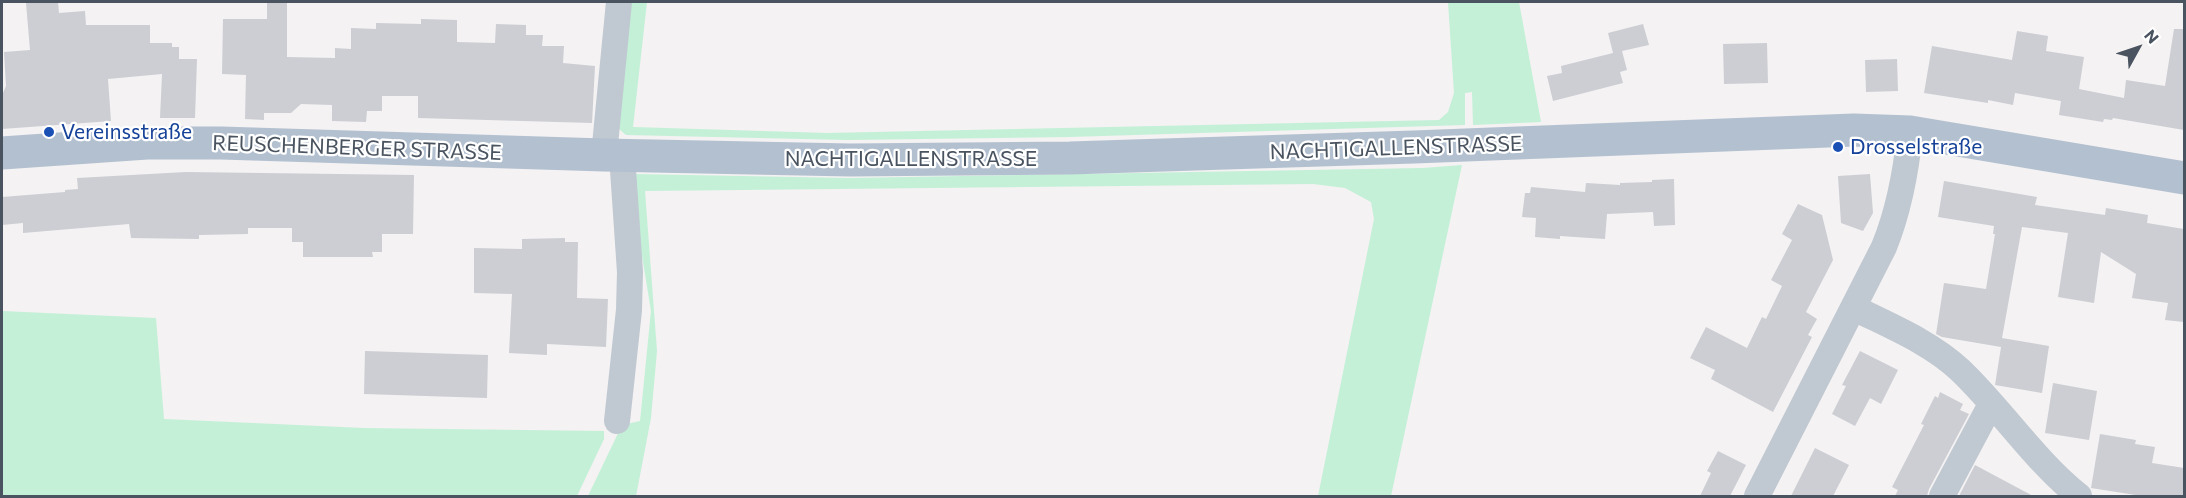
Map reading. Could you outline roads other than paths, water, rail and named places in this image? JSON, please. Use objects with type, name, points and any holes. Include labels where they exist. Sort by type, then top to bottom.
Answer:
[{"type":"main road","name":"NACHTIGALLENSTRASSE","points":[[613,155],[850,160],[1070,158],[1436,147],[1854,130],[1910,132],[2184,178]]},
{"type":"main road","name":"REUSCHENBERGER STRASSE","points":[[2,153],[147,143],[222,143],[613,155]]},
{"type":"street","points":[[617,421],[629,310],[630,272],[613,155],[619,2]]},
{"type":"street","points":[[1757,496],[1854,308],[1891,228],[1903,187],[1910,132]]},
{"type":"street","points":[[1854,308],[1909,335],[1942,356],[1961,372],[2045,464],[2079,496]]},
{"type":"street","points":[[1942,496],[1991,404]]},
{"type":"place","name":"Vereinsstraße","points":[[49,132]]},
{"type":"place","name":"Drosselstraße","points":[[1838,147]]}]
